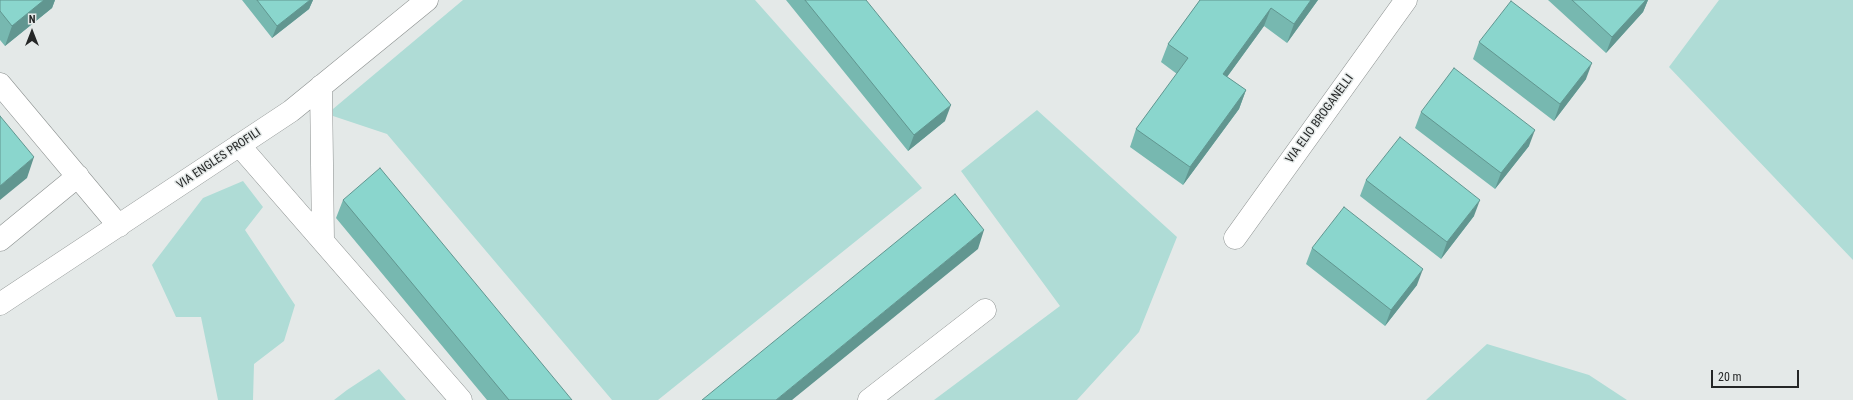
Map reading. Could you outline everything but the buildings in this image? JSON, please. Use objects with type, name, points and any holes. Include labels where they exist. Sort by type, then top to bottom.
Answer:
[{"type":"street","name":"VIA ENGLES PROFILI","points":[[0,304],[291,111],[427,0]]},
{"type":"street","name":"VIA ELIO BROGANELLI","points":[[1235,238],[1406,0]]},
{"type":"street","points":[[0,84],[119,226]]},
{"type":"street","points":[[321,86],[324,241]]},
{"type":"street","points":[[240,145],[461,400]]},
{"type":"street","points":[[0,240],[78,176]]},
{"type":"street","points":[[869,400],[985,310]]},
{"type":"shaded area","points":[[463,0],[755,0],[922,188],[658,400],[612,400],[387,134],[327,114]]},
{"type":"shaded area","points":[[1719,0],[1853,0],[1853,260],[1669,67]]},
{"type":"shaded area","points":[[1037,110],[1177,237],[1139,332],[1077,400],[934,400],[1060,306],[961,171]]},
{"type":"shaded area","points":[[243,181],[263,207],[245,230],[295,305],[284,341],[254,364],[253,400],[218,400],[201,317],[176,317],[152,265],[203,198]]},
{"type":"shaded area","points":[[1487,344],[1589,375],[1627,400],[1426,400]]},
{"type":"shaded area","points":[[379,369],[406,400],[334,400],[347,390]]}]
